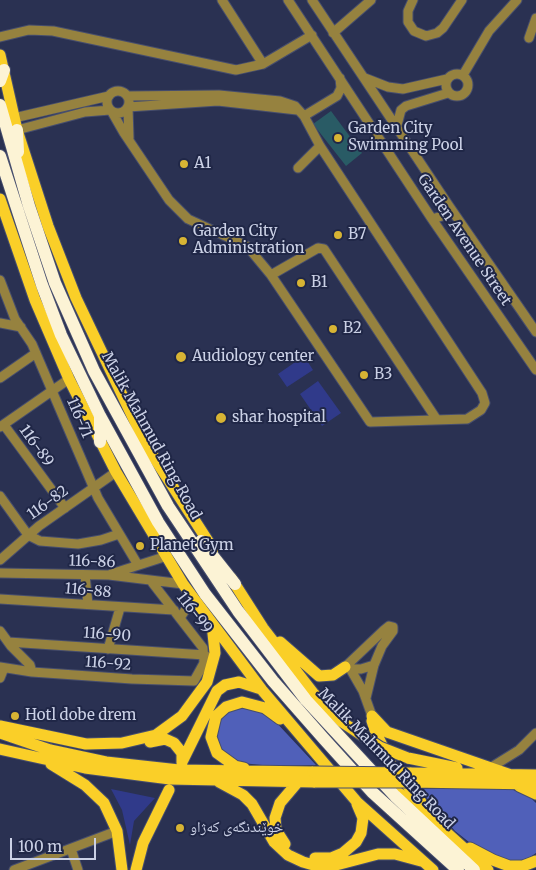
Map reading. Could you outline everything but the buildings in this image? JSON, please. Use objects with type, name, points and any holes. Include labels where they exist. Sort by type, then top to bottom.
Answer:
[{"type":"highway","name":"Malik Mahmud Ring Road","points":[[0,105],[21,180],[56,283],[79,338],[168,506],[257,637],[306,700],[378,778],[474,870]]},
{"type":"highway","points":[[16,124],[21,180]]},
{"type":"highway","name":"Malik Mahmud Ring Road","points":[[0,156],[48,302],[100,416],[158,522],[205,594],[273,680],[372,792],[458,870]]},
{"type":"highway","points":[[100,416],[100,442]]},
{"type":"highway","points":[[140,456],[208,552],[235,584]]},
{"type":"highway","points":[[158,522],[160,542]]},
{"type":"main road","name":"Malik Mahmud Ring Road","points":[[0,55],[2,76],[16,124],[62,263],[125,403],[146,445],[263,628],[320,700],[342,722],[363,736],[389,751],[408,758],[489,772]]},
{"type":"main road","points":[[0,199],[5,229],[69,379],[116,472],[160,542],[183,584],[262,690],[357,802],[429,866]]},
{"type":"main road","points":[[0,726],[86,744],[122,743],[156,735],[182,716],[207,682],[215,653],[212,623]]},
{"type":"main road","points":[[263,628],[317,675],[329,676],[348,667]]},
{"type":"main road","points":[[47,754],[117,750],[165,739],[177,746],[182,762],[211,698],[221,687],[239,682],[262,690]]},
{"type":"main road","points":[[257,771],[235,766],[217,753],[211,737],[216,716],[232,703],[252,703],[265,708],[297,732]]},
{"type":"main road","points":[[372,716],[375,730],[391,765],[440,826]]},
{"type":"main road","points":[[372,716],[388,732],[489,772],[536,784]]},
{"type":"main road","points":[[0,733],[47,754],[85,768],[170,779],[297,783],[314,777]]},
{"type":"main road","points":[[0,749],[179,770],[257,771],[314,777],[512,779],[536,774]]},
{"type":"main road","points":[[47,754],[97,796],[112,816],[117,832],[122,870]]},
{"type":"main road","points":[[410,778],[489,772]]},
{"type":"main road","points":[[378,778],[410,800],[488,870]]},
{"type":"main road","points":[[512,779],[536,794]]},
{"type":"main road","points":[[215,780],[243,795],[257,810],[274,842],[288,855],[303,862],[317,866],[332,866],[378,854],[395,854],[429,866]]},
{"type":"main road","points":[[297,783],[280,803],[275,818],[280,838],[289,849],[304,857],[331,858],[344,852],[356,842],[361,833],[363,818],[357,802]]},
{"type":"main road","points":[[136,866],[143,843],[169,790]]},
{"type":"main road","points":[[453,839],[503,864],[523,866],[536,861]]},
{"type":"main road","points":[[121,857],[124,852],[132,851],[136,866]]},
{"type":"street","points":[[222,0],[263,64]]},
{"type":"street","name":"Garden Avenue Street","points":[[288,0],[356,100],[432,219],[536,370]]},
{"type":"street","name":"Garden Avenue Street","points":[[312,0],[332,33],[397,125],[449,206],[536,332]]},
{"type":"street","points":[[332,33],[371,0]]},
{"type":"street","points":[[413,0],[408,11],[408,22],[414,31],[426,36],[437,33],[443,28],[462,0]]},
{"type":"street","points":[[463,76],[489,31],[517,0]]},
{"type":"street","points":[[530,38],[536,18]]},
{"type":"street","points":[[0,37],[29,30],[46,30],[230,70],[250,69],[263,64],[312,35]]},
{"type":"street","points":[[364,78],[388,87],[403,89],[447,79],[456,74],[463,76],[468,81],[466,93],[455,97],[448,93],[447,79]]},
{"type":"street","points":[[337,96],[341,88],[340,78]]},
{"type":"street","points":[[16,124],[109,96],[118,91],[127,96],[218,98],[301,113],[337,96],[356,100]]},
{"type":"street","points":[[397,125],[401,110],[406,106],[448,93]]},
{"type":"street","points":[[109,96],[107,105],[169,200],[188,219],[248,246],[271,275],[370,422],[473,417],[483,407],[484,397],[320,146],[301,113]]},
{"type":"street","points":[[127,96],[129,138]]},
{"type":"street","points":[[16,124],[85,112],[111,111],[120,113],[128,106],[218,98]]},
{"type":"street","points":[[298,168],[320,146]]},
{"type":"street","points":[[432,219],[442,216],[449,206]]},
{"type":"street","points":[[271,275],[318,248],[324,249],[437,420]]},
{"type":"street","name":"116-71","points":[[0,280],[21,327],[30,339],[93,487],[138,565]]},
{"type":"street","points":[[2,325],[21,327]]},
{"type":"street","points":[[0,378],[36,353]]},
{"type":"street","points":[[2,426],[69,379]]},
{"type":"street","name":"116-89","points":[[2,426],[65,508]]},
{"type":"street","name":"116-82","points":[[0,560],[28,535],[116,472]]},
{"type":"street","points":[[0,496],[28,535],[45,542],[67,544],[90,543],[119,534]]},
{"type":"street","points":[[109,575],[167,556]]},
{"type":"street","name":"116-86","points":[[0,573],[109,575],[183,584]]},
{"type":"street","points":[[85,575],[88,604]]},
{"type":"street","name":"116-99","points":[[151,581],[202,645],[205,655],[203,666]]},
{"type":"street","points":[[180,618],[193,598]]},
{"type":"street","name":"116-88","points":[[0,599],[174,610]]},
{"type":"street","points":[[108,649],[120,608]]},
{"type":"street","points":[[348,667],[384,630],[392,626],[393,632],[382,646],[374,665],[366,698]]},
{"type":"street","points":[[0,631],[30,666],[32,672]]},
{"type":"street","name":"116-90","points":[[8,642],[205,655]]},
{"type":"street","points":[[348,667],[361,669],[374,665]]},
{"type":"street","name":"116-92","points":[[2,668],[32,672],[189,682],[196,679],[203,666]]},
{"type":"street","points":[[348,667],[366,698],[372,716]]},
{"type":"street","points":[[0,678],[2,668]]},
{"type":"street","points":[[489,772],[519,750],[536,733]]},
{"type":"street","points":[[14,870],[30,867],[117,832]]},
{"type":"street","points":[[71,849],[78,870]]},
{"type":"shaded area","name":"Garden City Swimming Pool","points":[[331,111],[362,153],[346,166],[313,124]]},
{"type":"shaded area","points":[[304,356],[313,370],[287,387],[278,374]]},
{"type":"shaded area","points":[[318,381],[341,413],[322,426],[300,394]]},
{"type":"shaded area","points":[[238,707],[254,707],[273,719],[316,765],[273,766],[241,763],[220,749],[215,740],[215,729],[224,713]]},
{"type":"shaded area","points":[[111,789],[155,798],[134,821],[130,845],[122,810]]},
{"type":"shaded area","points":[[419,789],[511,789],[530,797],[536,803],[536,853],[527,859],[511,862],[474,846],[455,831]]},
{"type":"place","name":"Garden City Swimming Pool","points":[[338,138]]},
{"type":"place","name":"A1","points":[[184,164]]},
{"type":"place","name":"B7","points":[[338,235]]},
{"type":"place","name":"Garden City Administration","points":[[183,241]]},
{"type":"place","name":"B1","points":[[301,283]]},
{"type":"place","name":"B2","points":[[333,329]]},
{"type":"place","name":"Audiology center","points":[[181,357]]},
{"type":"place","name":"B3","points":[[364,375]]},
{"type":"place","name":"shar hospital","points":[[221,418]]},
{"type":"place","name":"Planet Gym","points":[[140,546]]},
{"type":"place","name":"Hotl dobe drem","points":[[15,716]]},
{"type":"place","name":"خوێندنگەی کەژاو","points":[[180,828]]}]
